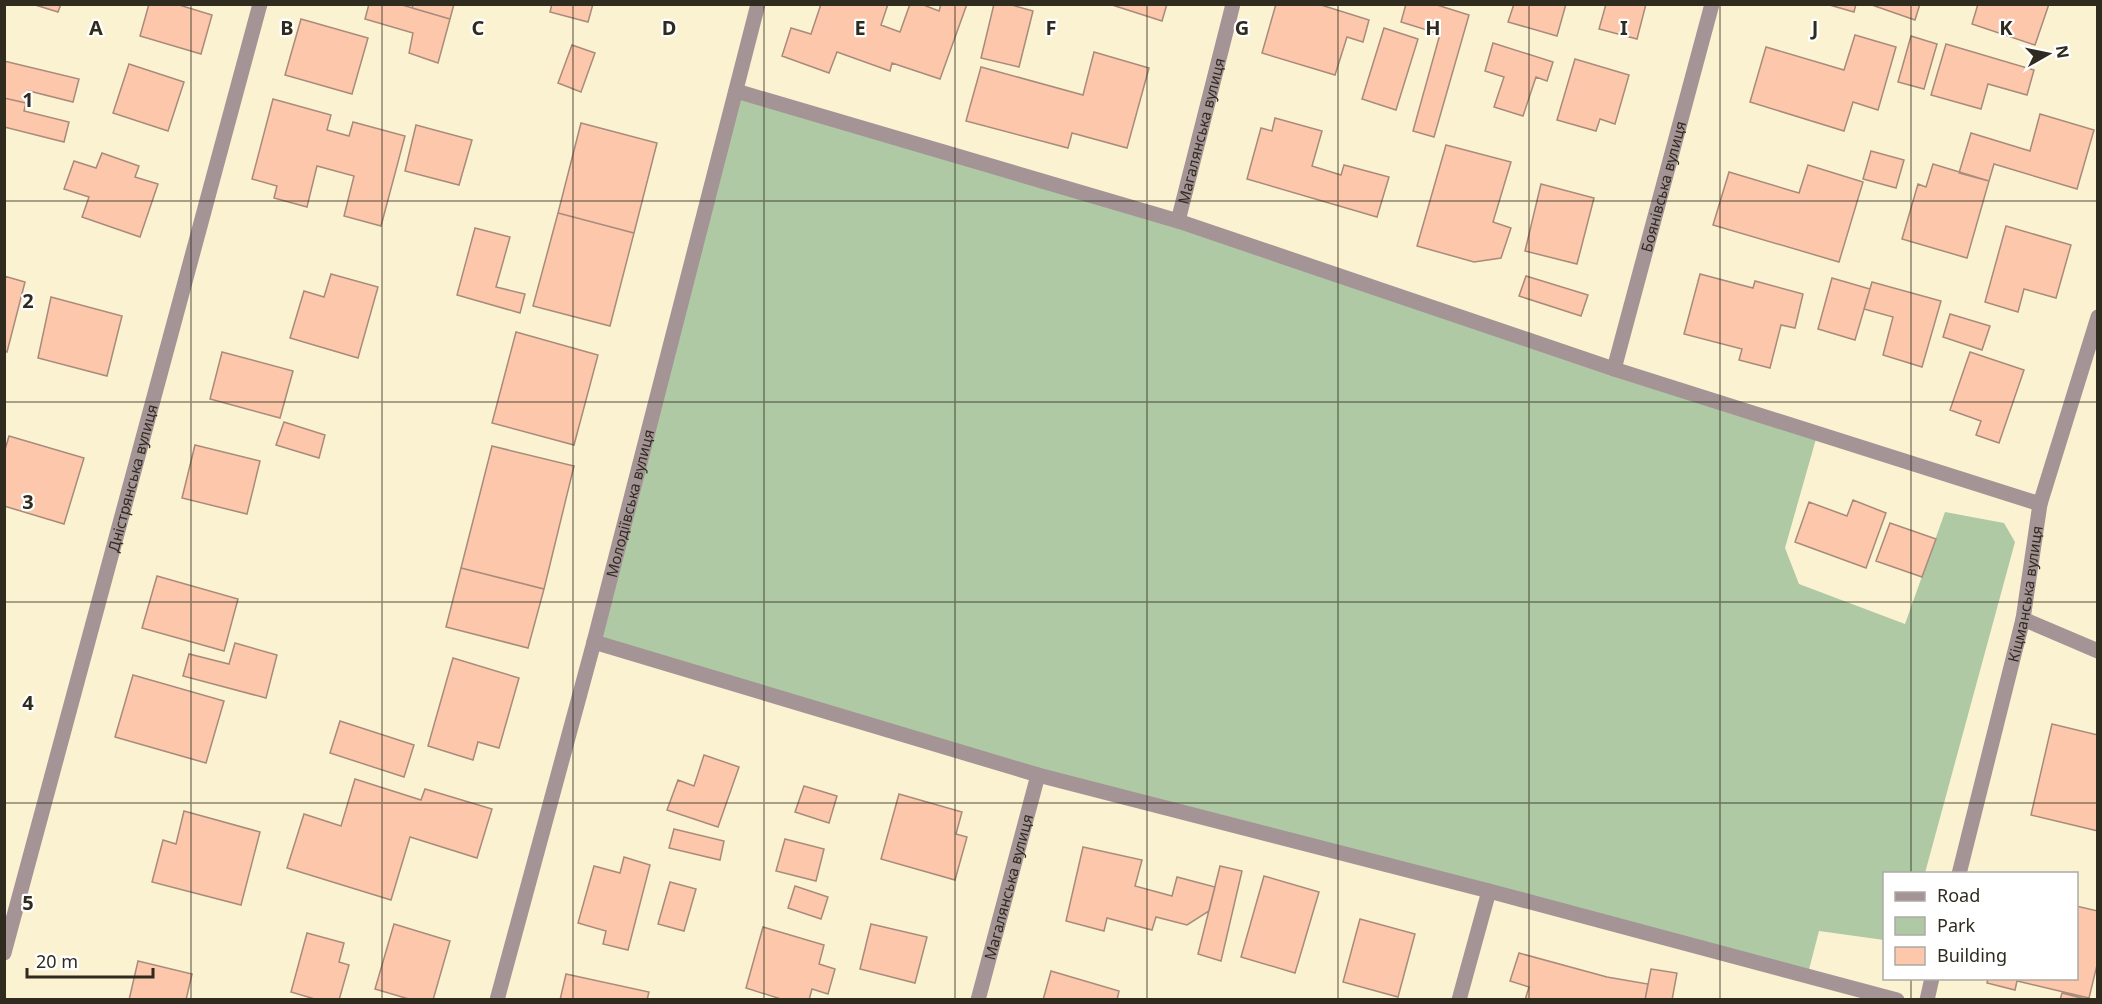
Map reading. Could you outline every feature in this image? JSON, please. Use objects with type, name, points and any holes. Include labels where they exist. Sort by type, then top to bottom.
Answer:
[{"type":"street","name":"Дністрянська вулиця","points":[[4,953],[260,4]]},
{"type":"street","name":"Молодіївська вулиця","points":[[497,999],[594,642],[758,4]]},
{"type":"street","name":"Магалянська вулиця","points":[[1178,221],[1233,4]]},
{"type":"street","name":"Боянівська вулиця","points":[[1614,369],[1712,4]]},
{"type":"street","points":[[736,91],[1178,221],[1614,369],[2040,504]]},
{"type":"street","name":"Кіцманська вулиця","points":[[1959,872],[2023,619],[2040,504],[2097,317]]},
{"type":"street","points":[[2023,619],[2097,651]]},
{"type":"street","points":[[594,642],[1038,775],[1897,999]]},
{"type":"street","name":"Магалянська вулиця","points":[[978,999],[1038,775]]},
{"type":"street","points":[[1459,999],[1489,891]]},
{"type":"street","points":[[1927,999],[1932,980]]},
{"type":"green space","points":[[735,90],[1177,219],[1818,432],[1785,548],[1799,584],[1905,624],[1945,512],[2004,523],[2015,542],[1925,872],[1883,872],[1883,940],[1819,931],[1807,977],[1038,775],[592,643]]},
{"type":"building","points":[[32,4],[61,4],[58,12]]},
{"type":"building","points":[[149,4],[176,4],[212,15],[201,54],[140,36]]},
{"type":"building","points":[[369,4],[399,4],[450,19],[438,63],[409,53],[413,33],[365,19]]},
{"type":"building","points":[[413,4],[454,4],[450,19],[412,8]]},
{"type":"building","points":[[552,4],[593,4],[588,22],[550,12]]},
{"type":"building","points":[[821,4],[888,4],[881,25],[900,32],[910,4],[921,4],[939,11],[941,4],[967,4],[940,79],[892,63],[890,71],[837,52],[829,73],[782,56],[791,28],[811,34]]},
{"type":"building","points":[[994,4],[1008,4],[1033,11],[1019,67],[981,58]]},
{"type":"building","points":[[1109,4],[1167,4],[1162,21]]},
{"type":"building","points":[[1276,4],[1318,4],[1369,20],[1363,42],[1347,37],[1335,75],[1262,53]]},
{"type":"building","points":[[1406,4],[1434,4],[1469,15],[1434,137],[1413,131],[1440,34],[1401,22]]},
{"type":"building","points":[[1514,4],[1566,4],[1557,36],[1508,22]]},
{"type":"building","points":[[1606,4],[1646,4],[1637,39],[1599,29]]},
{"type":"building","points":[[1826,4],[1856,4],[1854,12]]},
{"type":"building","points":[[1869,4],[1920,4],[1915,20]]},
{"type":"building","points":[[1978,4],[2049,4],[2035,45],[1972,24]]},
{"type":"building","points":[[301,19],[368,38],[352,94],[285,75]]},
{"type":"building","points":[[1384,28],[1418,39],[1396,110],[1362,99]]},
{"type":"building","points":[[1855,35],[1896,47],[1878,110],[1853,102],[1844,131],[1750,102],[1766,47],[1844,70]]},
{"type":"building","points":[[1911,36],[1937,44],[1924,89],[1898,82]]},
{"type":"building","points":[[1493,43],[1553,62],[1547,81],[1536,77],[1523,116],[1494,107],[1504,77],[1485,71]]},
{"type":"building","points":[[1946,44],[2034,70],[2027,95],[1988,84],[1981,109],[1931,95]]},
{"type":"building","points":[[572,45],[595,53],[581,92],[558,83]]},
{"type":"building","points":[[1094,52],[1149,68],[1127,148],[1072,133],[1068,148],[966,121],[981,67],[1083,95]]},
{"type":"building","points":[[1575,59],[1629,75],[1615,124],[1600,119],[1596,131],[1557,120]]},
{"type":"building","points":[[4,61],[79,79],[73,102],[29,91],[26,103],[4,98]]},
{"type":"building","points":[[129,64],[184,82],[168,131],[113,113]]},
{"type":"building","points":[[4,98],[26,103],[24,111],[69,122],[64,142],[4,127]]},
{"type":"building","points":[[273,99],[331,115],[327,130],[349,136],[353,122],[405,136],[381,226],[344,216],[354,176],[317,166],[307,207],[274,198],[277,186],[252,179]]},
{"type":"building","points":[[2040,114],[2094,130],[2077,189],[1994,164],[1989,181],[1959,173],[1971,133],[2030,151]]},
{"type":"building","points":[[1275,118],[1322,131],[1312,166],[1341,175],[1344,165],[1389,177],[1377,217],[1247,179],[1261,128],[1272,131]]},
{"type":"building","points":[[581,123],[657,143],[634,233],[558,213]]},
{"type":"building","points":[[416,125],[472,140],[459,185],[405,171]]},
{"type":"building","points":[[1446,145],[1511,162],[1493,222],[1511,228],[1501,258],[1474,262],[1417,246]]},
{"type":"building","points":[[1871,151],[1904,160],[1896,188],[1863,179]]},
{"type":"building","points":[[102,153],[139,166],[135,177],[158,184],[140,237],[82,217],[89,197],[64,189],[74,161],[96,168]]},
{"type":"building","points":[[1933,164],[1989,181],[1967,258],[1902,239],[1918,184],[1926,187]]},
{"type":"building","points":[[1808,165],[1863,182],[1839,262],[1713,225],[1729,172],[1799,193]]},
{"type":"building","points":[[1541,184],[1594,198],[1577,264],[1525,251]]},
{"type":"building","points":[[558,213],[634,233],[610,326],[533,306]]},
{"type":"building","points":[[2006,226],[2071,245],[2056,298],[2024,289],[2018,312],[1985,302]]},
{"type":"building","points":[[475,228],[510,237],[496,287],[525,294],[520,313],[457,295]]},
{"type":"building","points":[[331,274],[378,287],[358,358],[290,338],[304,291],[324,297]]},
{"type":"building","points":[[1700,274],[1753,288],[1755,281],[1803,294],[1795,328],[1781,325],[1770,368],[1739,360],[1742,349],[1684,334]]},
{"type":"building","points":[[4,276],[25,282],[7,352],[4,351]]},
{"type":"building","points":[[1526,276],[1588,295],[1581,316],[1519,296]]},
{"type":"building","points":[[1832,278],[1870,289],[1855,340],[1818,329]]},
{"type":"building","points":[[1872,282],[1941,301],[1922,367],[1883,355],[1893,317],[1864,309]]},
{"type":"building","points":[[51,297],[122,316],[107,376],[38,358]]},
{"type":"building","points":[[1950,314],[1990,326],[1982,350],[1943,337]]},
{"type":"building","points":[[516,332],[598,355],[574,445],[492,423]]},
{"type":"building","points":[[222,352],[293,371],[280,418],[210,399]]},
{"type":"building","points":[[1970,352],[2024,370],[1999,443],[1976,435],[1981,421],[1950,410]]},
{"type":"building","points":[[284,422],[325,435],[319,458],[276,445]]},
{"type":"building","points":[[9,436],[84,458],[64,524],[4,506],[4,453]]},
{"type":"building","points":[[195,445],[260,461],[247,514],[182,498]]},
{"type":"building","points":[[492,446],[574,466],[544,589],[461,568]]},
{"type":"building","points":[[1853,500],[1886,513],[1866,568],[1795,542],[1809,502],[1847,516]]},
{"type":"building","points":[[1890,523],[1936,539],[1922,577],[1876,561]]},
{"type":"building","points":[[461,568],[544,589],[528,648],[446,627]]},
{"type":"building","points":[[157,576],[238,599],[224,651],[142,628]]},
{"type":"building","points":[[235,643],[277,655],[266,698],[183,676],[189,654],[229,664]]},
{"type":"building","points":[[453,658],[519,678],[499,748],[478,742],[473,760],[428,746]]},
{"type":"building","points":[[133,675],[224,701],[206,763],[115,737]]},
{"type":"building","points":[[340,721],[414,745],[404,777],[330,753]]},
{"type":"building","points":[[2052,724],[2098,735],[2098,831],[2031,815]]},
{"type":"building","points":[[704,755],[739,767],[718,827],[667,810],[678,780],[694,786]]},
{"type":"building","points":[[355,779],[421,800],[425,789],[492,809],[477,858],[410,837],[391,900],[287,868],[304,814],[341,826]]},
{"type":"building","points":[[804,786],[837,796],[829,823],[795,812]]},
{"type":"building","points":[[899,794],[962,812],[956,834],[967,837],[955,880],[881,859]]},
{"type":"building","points":[[184,811],[260,832],[241,905],[152,882],[163,840],[176,844]]},
{"type":"building","points":[[674,829],[724,841],[720,860],[669,848]]},
{"type":"building","points":[[785,839],[824,849],[816,881],[776,871]]},
{"type":"building","points":[[1083,847],[1142,860],[1135,886],[1172,896],[1177,877],[1215,887],[1209,911],[1187,925],[1156,917],[1152,930],[1107,918],[1104,931],[1066,921]]},
{"type":"building","points":[[624,857],[650,865],[628,950],[603,944],[606,931],[578,923],[594,866],[620,873]]},
{"type":"building","points":[[1220,866],[1242,871],[1221,961],[1198,954]]},
{"type":"building","points":[[1264,876],[1319,892],[1295,973],[1241,957]]},
{"type":"building","points":[[670,882],[696,889],[684,931],[658,924]]},
{"type":"building","points":[[795,886],[828,897],[821,919],[788,908]]},
{"type":"building","points":[[2078,906],[2098,911],[2098,961],[2089,998],[2017,981],[2015,990],[1987,983],[1988,980],[2078,980]]},
{"type":"building","points":[[1360,919],[1415,934],[1398,997],[1343,982]]},
{"type":"building","points":[[394,924],[450,941],[433,1000],[412,1000],[375,989]]},
{"type":"building","points":[[871,924],[927,937],[915,983],[860,969]]},
{"type":"building","points":[[763,927],[824,945],[819,964],[835,969],[828,994],[812,989],[809,1000],[784,1000],[746,988]]},
{"type":"building","points":[[307,933],[344,943],[339,962],[349,965],[339,1000],[318,1000],[291,992]]},
{"type":"building","points":[[1519,953],[1607,977],[1648,984],[1645,1000],[1525,1000],[1529,987],[1510,981]]},
{"type":"building","points":[[138,961],[192,974],[186,1000],[129,1000]]},
{"type":"building","points":[[1651,969],[1677,973],[1672,1000],[1645,1000]]},
{"type":"building","points":[[1051,971],[1119,991],[1117,1000],[1043,1000]]},
{"type":"building","points":[[566,974],[649,992],[647,1000],[560,1000]]},
{"type":"building","points":[[2062,993],[2089,1000],[2060,1000]]}]
